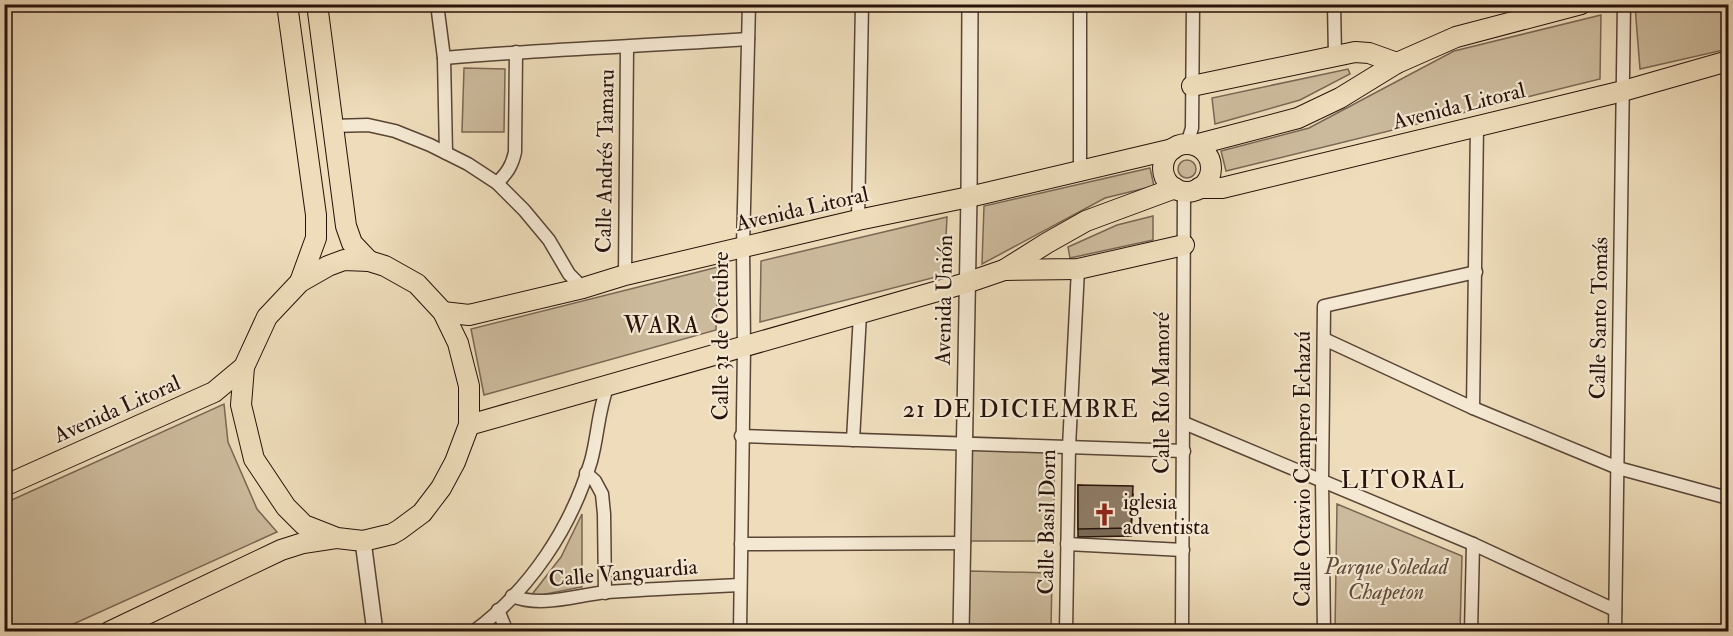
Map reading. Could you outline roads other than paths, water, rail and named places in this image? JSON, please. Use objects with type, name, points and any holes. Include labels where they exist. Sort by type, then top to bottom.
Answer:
[{"type":"main road","points":[[287,4],[316,215],[316,238],[300,282]]},
{"type":"main road","points":[[317,4],[346,226],[352,243],[369,261]]},
{"type":"main road","name":"Avenida Litoral","points":[[443,312],[469,315],[743,247],[1080,172],[1298,118],[1340,98],[1397,63],[1456,38],[1581,4]]},
{"type":"main road","points":[[1192,86],[1355,52],[1370,53],[1397,63]]},
{"type":"main road","name":"Avenida Litoral","points":[[469,424],[966,284],[1004,270],[1086,221],[1186,189],[1222,188],[1623,91],[1728,61]]},
{"type":"main road","points":[[1185,146],[1207,154],[1211,169],[1205,183],[1186,189],[1166,178],[1164,170],[1164,162],[1168,155],[1185,146]]},
{"type":"main road","points":[[1004,270],[1078,269],[1184,245]]},
{"type":"main road","points":[[109,632],[281,550],[303,543],[336,538],[363,541],[392,534],[422,513],[441,488],[455,462],[469,424],[469,386],[458,343],[443,312],[417,284],[385,266],[369,261],[344,260],[300,282],[267,317],[244,367],[241,405],[254,459],[286,507],[304,525],[336,538]]},
{"type":"main road","name":"Avenida Litoral","points":[[4,486],[214,392],[244,367]]},
{"type":"street","points":[[437,4],[444,58],[446,153]]},
{"type":"street","name":"Calle 31 de Octubre","points":[[740,632],[743,247],[749,4]]},
{"type":"street","points":[[858,220],[862,4]]},
{"type":"street","name":"Avenida Unión","points":[[962,632],[970,4]]},
{"type":"street","points":[[1080,4],[1080,172]]},
{"type":"street","points":[[1185,146],[1192,128],[1193,4]]},
{"type":"street","points":[[1334,4],[1335,56]]},
{"type":"street","name":"Calle Santo Tomás","points":[[1616,632],[1624,4]]},
{"type":"street","points":[[444,58],[748,39]]},
{"type":"street","name":"Calle Andrés Tamaru","points":[[625,276],[627,47]]},
{"type":"street","points":[[497,183],[508,172],[515,152],[516,52]]},
{"type":"street","points":[[333,126],[368,125],[395,130],[446,153],[497,183],[549,240],[569,274],[583,288]]},
{"type":"street","points":[[1473,408],[1478,126]]},
{"type":"street","name":"Calle Río Mamoré","points":[[1182,632],[1186,189]]},
{"type":"street","name":"Calle Basil Dorn","points":[[1066,632],[1069,447],[1078,269]]},
{"type":"street","name":"Calle Octavio Campero Echazú","points":[[1324,632],[1322,480],[1324,306],[1476,272]]},
{"type":"street","points":[[854,440],[860,314]]},
{"type":"street","points":[[1323,339],[1473,408],[1618,468],[1728,498]]},
{"type":"street","points":[[473,632],[528,580],[563,529],[591,460],[602,400],[609,385]]},
{"type":"street","points":[[1184,423],[1473,544],[1615,610]]},
{"type":"street","points":[[741,436],[1184,451]]},
{"type":"street","points":[[586,473],[595,481],[602,494],[605,593]]},
{"type":"street","points":[[363,541],[375,632]]},
{"type":"street","points":[[741,544],[964,543]]},
{"type":"street","points":[[1067,544],[1183,550]]},
{"type":"street","points":[[1471,632],[1473,544]]},
{"type":"street","name":"Calle Vanguardia","points":[[512,596],[536,602],[605,593],[740,585]]},
{"type":"street","points":[[498,610],[507,632]]},
{"type":"place","name":"iglesia adventista","points":[[1105,515]]},
{"type":"district","name":"WARA","points":[[662,325]]},
{"type":"district","name":"21 DE DICIEMBRE","points":[[1021,409]]},
{"type":"district","name":"LITORAL","points":[[1403,480]]},
{"type":"park label","name":"Parque Soledad Chapeton","points":[[1386,580]]}]
